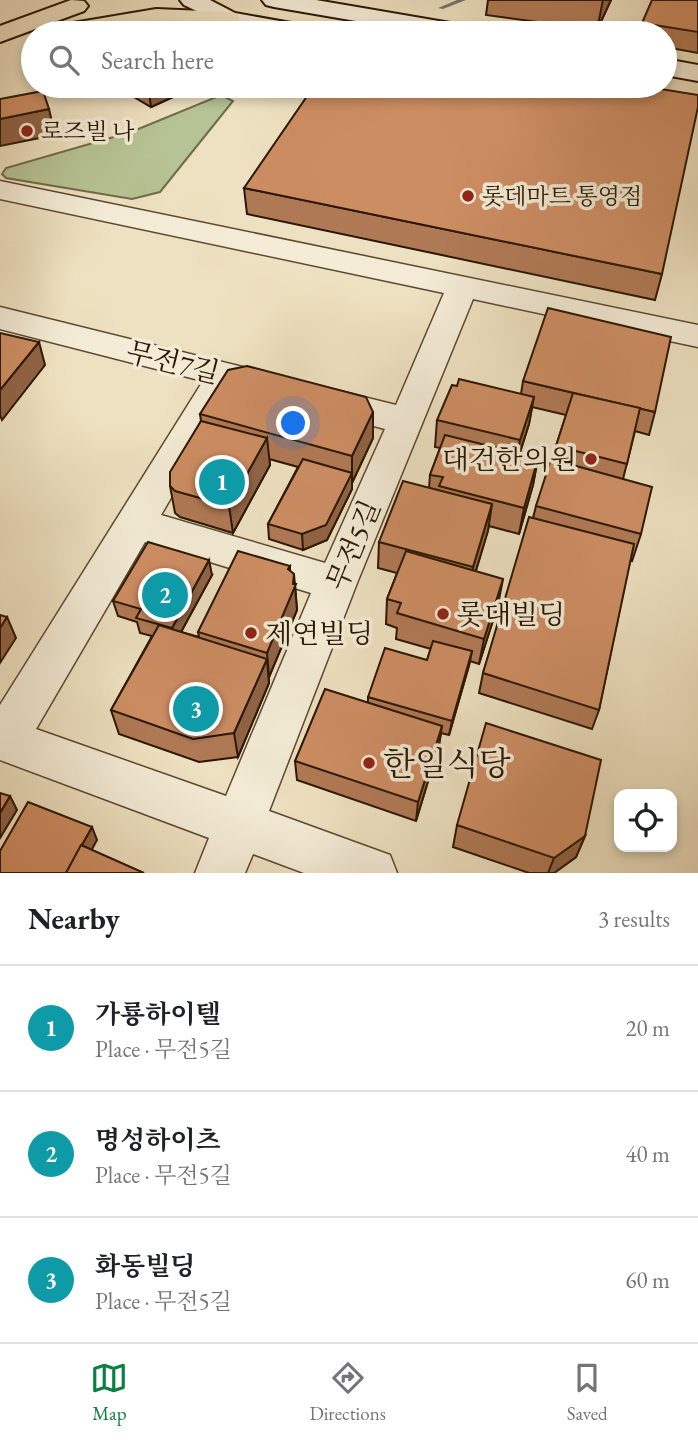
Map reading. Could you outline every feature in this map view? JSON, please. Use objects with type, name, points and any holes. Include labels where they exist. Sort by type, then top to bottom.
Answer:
[{"type":"main road","points":[[0,25],[63,0]]},
{"type":"main road","points":[[36,21],[91,0]]},
{"type":"main road","points":[[126,21],[156,16],[228,19]]},
{"type":"main road","points":[[0,35],[21,27]]},
{"type":"main road","points":[[0,48],[21,42]]},
{"type":"street","points":[[192,0],[228,19],[239,21]]},
{"type":"street","points":[[274,0],[397,21]]},
{"type":"street","points":[[677,69],[698,73]]},
{"type":"street","points":[[0,190],[698,336]]},
{"type":"street","points":[[407,421],[463,285]]},
{"type":"street","name":"무전7길","points":[[0,318],[407,421]]},
{"type":"street","points":[[225,375],[2,739],[238,827],[372,873]]},
{"type":"street","name":"무전5길","points":[[220,873],[336,583],[407,421]]},
{"type":"street","points":[[134,523],[336,583]]},
{"type":"green space","points":[[214,98],[233,101],[160,192],[132,199],[6,178],[2,174],[6,168],[131,132]]},
{"type":"building","points":[[652,0],[698,0],[698,32],[677,29],[677,21],[643,21]]},
{"type":"building","name":"롯데마트 통영점","points":[[677,92],[698,95],[698,107],[662,274],[244,188],[306,98],[677,98]]},
{"type":"building","points":[[21,95],[21,98],[45,98],[49,109],[0,119],[0,99]]},
{"type":"building","points":[[548,308],[671,337],[655,412],[523,381]]},
{"type":"building","points":[[0,333],[39,342],[0,390]]},
{"type":"building","points":[[247,366],[366,397],[373,412],[352,456],[200,414],[228,370]]},
{"type":"building","points":[[459,379],[534,397],[520,440],[437,420],[452,385],[457,386]]},
{"type":"building","points":[[573,393],[640,408],[627,464],[556,446]]},
{"type":"building","points":[[201,421],[267,438],[229,506],[175,491],[170,486],[170,472]]},
{"type":"building","points":[[445,435],[538,458],[524,508],[439,486],[443,477],[430,475]]},
{"type":"building","points":[[303,459],[352,473],[326,525],[302,534],[268,524]]},
{"type":"building","points":[[551,459],[652,487],[641,534],[536,506]]},
{"type":"building","points":[[403,481],[492,504],[473,567],[379,542]]},
{"type":"building","points":[[529,517],[634,544],[599,710],[483,673]]},
{"type":"building","points":[[148,542],[209,560],[172,628],[136,618],[141,609],[113,601]]},
{"type":"building","points":[[238,551],[290,566],[288,569],[294,574],[293,584],[296,584],[267,653],[198,632]]},
{"type":"building","points":[[406,551],[503,579],[484,639],[397,613],[401,603],[387,599]]},
{"type":"building","points":[[0,615],[7,617],[0,628]]},
{"type":"building","points":[[159,625],[267,659],[234,733],[193,739],[111,710]]},
{"type":"building","points":[[433,641],[472,651],[452,721],[368,697],[385,648],[427,660]]},
{"type":"building","name":"한일식당","points":[[325,689],[442,726],[418,802],[295,761]]},
{"type":"building","points":[[486,723],[601,760],[585,836],[554,858],[457,825]]},
{"type":"building","points":[[0,793],[10,796],[0,813]]},
{"type":"building","points":[[28,802],[92,827],[66,873],[0,873],[0,851]]},
{"type":"building","points":[[81,845],[144,873],[66,873]]},
{"type":"waterway","points":[[441,8],[463,0]]},
{"type":"place","name":"로즈빌 나","points":[[27,131]]},
{"type":"place","name":"롯데마트 통영점","points":[[468,196]]},
{"type":"place","name":"대건한의원","points":[[591,459]]},
{"type":"place","name":"가룡하이텔","points":[[222,482]]},
{"type":"place","name":"명성하이츠","points":[[165,595]]},
{"type":"place","name":"롯대빌딩","points":[[443,614]]},
{"type":"place","name":"제연빌딩","points":[[251,633]]},
{"type":"place","name":"화동빌딩","points":[[196,709]]},
{"type":"place","name":"한일식당","points":[[369,763]]}]
